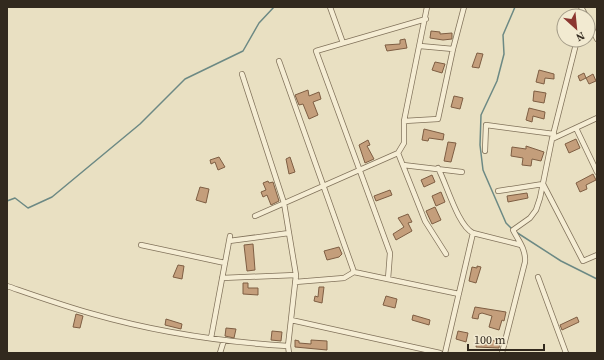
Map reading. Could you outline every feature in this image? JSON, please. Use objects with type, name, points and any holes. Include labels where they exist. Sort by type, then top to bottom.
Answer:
[{"type":"street","points":[[330,7],[343,43]]},
{"type":"street","points":[[255,216],[398,153],[404,143],[404,121],[426,19],[427,7]]},
{"type":"street","points":[[404,121],[438,119],[453,49],[464,7]]},
{"type":"street","points":[[388,279],[390,253],[316,50],[426,19]]},
{"type":"street","points":[[420,46],[453,49]]},
{"type":"street","points":[[502,353],[525,255],[522,245],[512,230],[530,218],[536,210],[575,48]]},
{"type":"street","points":[[279,61],[354,272]]},
{"type":"street","points":[[242,74],[284,203],[296,275],[288,346],[289,353]]},
{"type":"street","points":[[485,151],[486,125],[553,136],[576,128],[597,118]]},
{"type":"street","points":[[576,128],[597,172]]},
{"type":"street","points":[[398,153],[425,221],[446,254]]},
{"type":"street","points":[[403,165],[462,172]]},
{"type":"street","points":[[438,168],[448,187],[460,220],[467,230],[473,233],[522,245]]},
{"type":"street","points":[[498,191],[543,184]]},
{"type":"street","points":[[543,184],[583,261],[597,255]]},
{"type":"street","points":[[211,338],[229,238],[289,233]]},
{"type":"street","points":[[445,353],[473,233]]},
{"type":"street","points":[[141,245],[225,263]]},
{"type":"street","points":[[295,282],[344,278],[354,272],[459,294]]},
{"type":"street","points":[[222,278],[296,275]]},
{"type":"street","points":[[538,277],[565,352],[559,353]]},
{"type":"street","points":[[7,286],[94,315],[211,338],[288,346]]},
{"type":"street","points":[[291,320],[440,353]]},
{"type":"street","points":[[220,353],[224,340]]},
{"type":"building","points":[[431,31],[440,32],[440,34],[452,33],[452,39],[443,40],[430,38]]},
{"type":"building","points":[[405,39],[407,48],[387,51],[385,45],[400,44],[400,40]]},
{"type":"building","points":[[477,53],[483,54],[479,68],[472,67]]},
{"type":"building","points":[[435,62],[445,64],[442,73],[432,70]]},
{"type":"building","points":[[539,70],[554,74],[554,79],[545,78],[544,84],[536,82]]},
{"type":"building","points":[[584,73],[586,78],[580,81],[578,76]]},
{"type":"building","points":[[593,74],[596,81],[589,84],[586,78]]},
{"type":"building","points":[[308,90],[309,96],[319,92],[321,99],[313,102],[318,115],[309,119],[303,104],[299,105],[295,95]]},
{"type":"building","points":[[534,91],[546,93],[544,103],[533,101]]},
{"type":"building","points":[[454,96],[463,98],[460,109],[451,107]]},
{"type":"building","points":[[529,108],[545,112],[544,119],[533,116],[532,122],[526,120]]},
{"type":"building","points":[[424,129],[444,134],[443,140],[429,138],[428,141],[422,140]]},
{"type":"building","points":[[576,139],[580,148],[569,153],[565,144]]},
{"type":"building","points":[[368,140],[370,145],[367,146],[374,159],[365,163],[359,145]]},
{"type":"building","points":[[448,142],[456,143],[451,162],[444,161]]},
{"type":"building","points":[[526,146],[544,152],[541,161],[532,159],[531,166],[522,165],[523,158],[511,156],[512,147],[526,149]]},
{"type":"building","points":[[219,157],[225,167],[218,170],[215,162],[211,164],[210,160]]},
{"type":"building","points":[[290,157],[295,172],[289,174],[286,159]]},
{"type":"building","points":[[593,174],[596,180],[586,185],[587,189],[580,192],[576,183]]},
{"type":"building","points":[[432,175],[435,182],[424,187],[421,180]]},
{"type":"building","points":[[268,181],[269,183],[273,182],[279,201],[271,205],[267,195],[263,197],[261,192],[266,190],[263,183]]},
{"type":"building","points":[[200,187],[209,189],[206,203],[196,200]]},
{"type":"building","points":[[390,190],[392,195],[376,201],[374,196]]},
{"type":"building","points":[[441,192],[445,202],[436,206],[432,196]]},
{"type":"building","points":[[527,193],[528,198],[508,202],[507,196]]},
{"type":"building","points":[[435,207],[441,220],[432,224],[426,211]]},
{"type":"building","points":[[408,214],[412,222],[408,223],[412,231],[396,240],[393,234],[404,227],[398,218]]},
{"type":"building","points":[[253,244],[255,270],[247,271],[244,245]]},
{"type":"building","points":[[339,247],[342,254],[339,257],[327,260],[324,251]]},
{"type":"building","points":[[178,265],[184,266],[182,279],[173,277]]},
{"type":"building","points":[[477,266],[481,267],[476,283],[469,281],[472,267],[477,268]]},
{"type":"building","points":[[243,283],[248,283],[248,288],[258,288],[258,295],[243,294]]},
{"type":"building","points":[[319,287],[324,287],[322,303],[314,301],[315,296],[318,297]]},
{"type":"building","points":[[386,296],[397,299],[395,308],[383,305]]},
{"type":"building","points":[[475,307],[506,312],[504,321],[502,320],[499,330],[489,327],[492,316],[482,313],[479,314],[478,319],[472,318]]},
{"type":"building","points":[[76,314],[83,316],[80,328],[73,327]]},
{"type":"building","points":[[413,315],[430,320],[429,325],[412,320]]},
{"type":"building","points":[[577,317],[579,322],[562,330],[560,325]]},
{"type":"building","points":[[166,319],[182,324],[181,329],[165,325]]},
{"type":"building","points":[[226,328],[236,329],[234,338],[225,336]]},
{"type":"building","points":[[272,331],[282,332],[281,341],[271,340]]},
{"type":"building","points":[[458,331],[468,333],[466,342],[456,339]]},
{"type":"building","points":[[295,340],[299,341],[299,343],[311,344],[311,340],[327,341],[327,350],[295,347]]},
{"type":"building","points":[[490,340],[500,341],[499,348],[476,347],[477,341],[489,343]]},
{"type":"waterway","points":[[7,201],[15,198],[28,208],[52,197],[140,124],[185,79],[243,51],[259,23],[274,7]]},
{"type":"waterway","points":[[513,230],[506,223],[483,170],[480,145],[481,115],[497,81],[504,54],[503,35],[515,7]]},
{"type":"waterway","points":[[516,232],[561,261],[597,279]]}]
